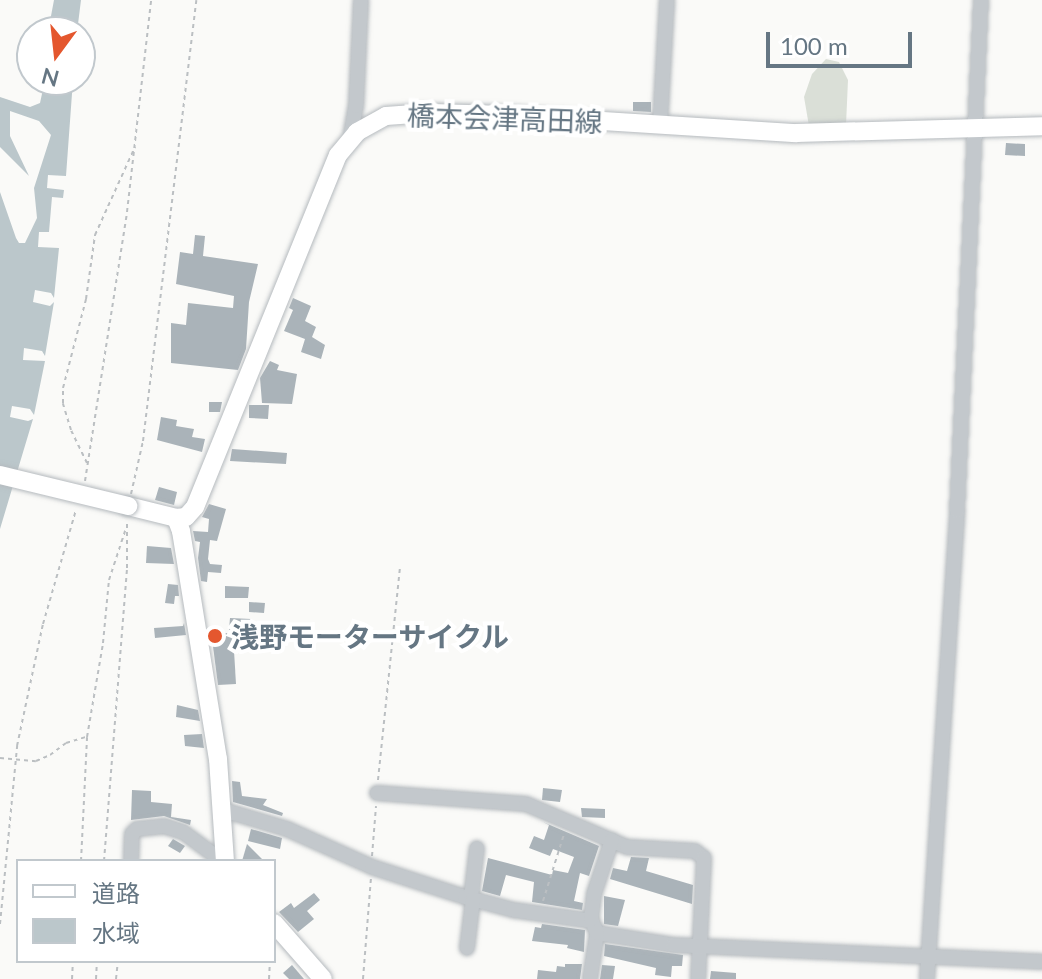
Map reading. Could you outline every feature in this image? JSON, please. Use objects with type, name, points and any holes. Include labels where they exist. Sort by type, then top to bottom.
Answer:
[{"type":"main road","name":"橋本会津高田線","points":[[176,518],[186,517],[195,507],[325,184],[350,139],[386,116],[494,115],[807,133],[1042,126]]},
{"type":"main road","points":[[0,475],[176,518],[188,569],[214,731],[224,859]]},
{"type":"main road","points":[[276,925],[323,979]]},
{"type":"street","points":[[350,139],[356,106],[361,0]]},
{"type":"street","points":[[660,125],[667,0]]},
{"type":"street","points":[[927,979],[957,511],[981,0]]},
{"type":"street","points":[[377,793],[526,804],[627,847],[695,851],[704,858],[698,979]]},
{"type":"street","points":[[220,809],[287,829],[372,867],[472,899],[595,927],[649,943],[1042,962]]},
{"type":"street","points":[[131,859],[132,834],[143,826],[164,826],[183,832],[221,859]]},
{"type":"street","points":[[590,979],[597,880],[612,840]]},
{"type":"street","points":[[467,948],[477,848]]},
{"type":"path","points":[[85,481],[137,142],[151,0]]},
{"type":"path","points":[[104,859],[127,568],[128,506],[143,441],[196,0]]},
{"type":"path","points":[[88,465],[71,430],[63,403],[63,388],[86,299],[97,226],[137,142]]},
{"type":"path","points":[[0,924],[28,688],[77,507]]},
{"type":"path","points":[[81,859],[87,737],[103,643],[109,580],[126,526]]},
{"type":"path","points":[[363,979],[377,793],[400,566]]},
{"type":"path","points":[[0,758],[36,761],[66,743],[87,737]]},
{"type":"path","points":[[540,914],[569,821]]},
{"type":"shaded area","points":[[826,59],[839,62],[848,80],[846,125],[809,126],[804,97],[812,74]]},
{"type":"water","points":[[54,0],[81,0],[79,16],[51,16]]},
{"type":"water","points":[[42,96],[72,96],[66,176],[48,175],[47,188],[64,190],[63,198],[52,197],[49,232],[39,232],[38,247],[59,248],[54,298],[51,293],[35,290],[33,302],[50,306],[54,302],[45,356],[42,351],[24,348],[23,360],[45,361],[34,415],[30,409],[12,406],[10,417],[28,421],[33,419],[0,529],[0,192],[16,238],[19,243],[25,243],[37,218],[34,188],[51,135],[39,121],[10,111],[10,136],[29,176],[0,147],[0,97],[30,107],[40,103]]},
{"type":"building","points":[[633,102],[651,102],[651,112],[633,111]]},
{"type":"building","points":[[1006,143],[1025,144],[1025,156],[1005,155]]},
{"type":"building","points":[[195,235],[205,236],[203,256],[258,264],[249,302],[246,349],[238,370],[171,363],[171,323],[186,325],[188,303],[233,308],[234,296],[176,284],[180,252],[193,254]]},
{"type":"building","points":[[293,298],[311,306],[305,321],[316,327],[312,337],[325,345],[321,359],[301,352],[305,339],[284,331],[293,310],[289,308]]},
{"type":"building","points":[[270,361],[279,365],[277,370],[297,374],[292,404],[262,403],[260,378]]},
{"type":"building","points":[[209,402],[222,402],[220,412],[209,412]]},
{"type":"building","points":[[249,405],[269,405],[268,419],[249,418]]},
{"type":"building","points":[[161,417],[177,420],[176,426],[194,429],[192,437],[205,439],[202,452],[157,440]]},
{"type":"building","points":[[232,449],[287,453],[286,464],[230,461]]},
{"type":"building","points":[[159,487],[177,492],[174,505],[155,500]]},
{"type":"building","points":[[209,504],[226,509],[217,541],[210,540],[208,559],[210,564],[222,565],[221,573],[208,572],[207,582],[201,581],[198,558],[200,542],[195,541],[193,531],[208,532],[209,519],[202,517]]},
{"type":"building","points":[[147,546],[171,548],[174,564],[146,563]]},
{"type":"building","points":[[168,584],[178,585],[179,596],[175,596],[174,604],[165,603]]},
{"type":"building","points":[[225,586],[249,587],[248,598],[225,598]]},
{"type":"building","points":[[249,602],[265,603],[264,613],[249,612]]},
{"type":"building","points":[[230,618],[251,619],[250,632],[229,630]]},
{"type":"building","points":[[184,623],[186,635],[155,638],[154,628],[183,626]]},
{"type":"building","points":[[211,631],[233,634],[236,684],[218,685]]},
{"type":"building","points":[[177,705],[198,710],[200,721],[176,717]]},
{"type":"building","points":[[202,734],[204,748],[185,746],[184,735]]},
{"type":"building","points":[[232,781],[240,782],[242,796],[267,799],[263,805],[283,813],[282,816],[233,802]]},
{"type":"building","points":[[543,788],[562,790],[560,802],[542,800]]},
{"type":"building","points":[[132,790],[151,791],[151,802],[172,804],[171,817],[191,820],[190,825],[164,816],[131,820]]},
{"type":"building","points":[[581,808],[605,809],[605,818],[582,817]]},
{"type":"building","points":[[543,822],[599,846],[589,876],[580,873],[574,901],[583,903],[582,910],[532,902],[534,882],[506,875],[500,896],[482,891],[488,858],[552,875],[553,870],[568,873],[574,857],[553,849],[550,856],[529,848],[534,836],[544,840],[549,825]]},
{"type":"building","points":[[251,829],[282,838],[280,849],[248,841]]},
{"type":"building","points":[[173,839],[185,846],[180,853],[168,846]]},
{"type":"building","points":[[247,844],[262,859],[243,859]]},
{"type":"building","points":[[631,857],[649,858],[646,871],[693,885],[692,904],[610,879],[613,868],[627,871]]},
{"type":"building","points":[[314,893],[320,900],[307,911],[314,919],[298,932],[279,912],[291,903],[294,908]]},
{"type":"building","points":[[604,896],[625,900],[618,926],[604,924]]},
{"type":"building","points":[[542,924],[585,930],[584,952],[567,948],[568,945],[532,941],[535,927],[541,928]]},
{"type":"building","points":[[605,944],[683,955],[682,966],[672,966],[671,977],[655,975],[656,968],[604,956]]},
{"type":"building","points":[[565,964],[582,964],[580,979],[537,979],[538,970],[556,972],[557,966],[565,967]]},
{"type":"building","points":[[292,965],[304,979],[289,979],[283,973]]},
{"type":"building","points":[[602,965],[615,966],[613,979],[600,979]]},
{"type":"building","points":[[711,971],[736,973],[736,979],[710,979]]},
{"type":"place","name":"浅野モーターサイクル","points":[[215,636]]}]
